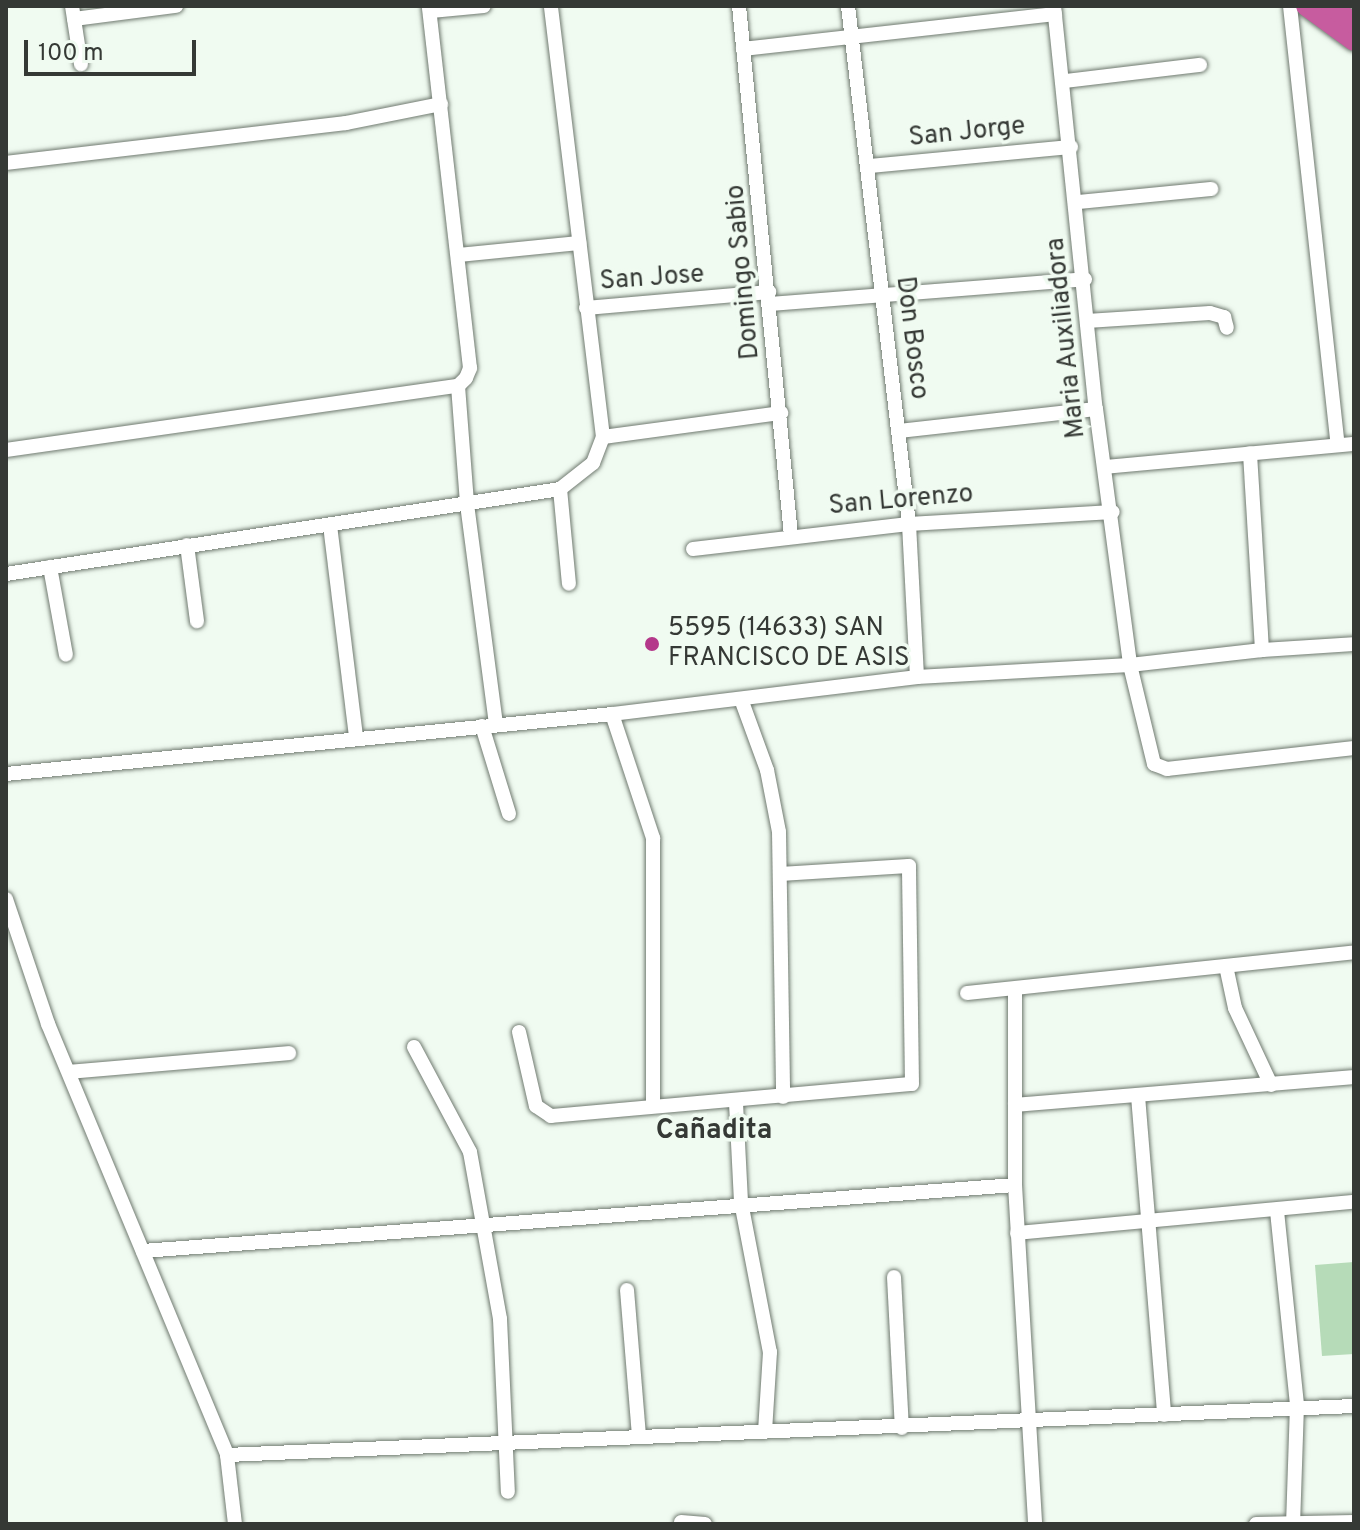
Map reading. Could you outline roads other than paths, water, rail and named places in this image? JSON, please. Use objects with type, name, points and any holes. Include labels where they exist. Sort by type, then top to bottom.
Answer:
[{"type":"highway","points":[[1306,6],[1354,41]]},
{"type":"street","points":[[81,64],[73,12],[176,6]]},
{"type":"street","points":[[484,6],[430,9],[470,368],[458,386],[467,504],[489,725],[509,814]]},
{"type":"street","points":[[6,574],[560,489],[593,463],[603,437],[551,6]]},
{"type":"street","name":"Domingo Sabio","points":[[739,6],[791,535]]},
{"type":"street","name":"Don Bosco","points":[[848,6],[869,166],[880,299],[909,524],[917,677]]},
{"type":"street","points":[[1290,6],[1337,442]]},
{"type":"street","points":[[743,49],[1055,10]]},
{"type":"street","name":"Maria Auxiliadora","points":[[1055,10],[1078,202],[1096,409],[1113,512],[1130,665],[1159,768],[1354,748]]},
{"type":"street","points":[[1065,81],[1200,65]]},
{"type":"street","points":[[6,163],[346,123],[441,104]]},
{"type":"street","name":"San Jorge","points":[[869,166],[1071,147]]},
{"type":"street","points":[[1078,202],[1211,189]]},
{"type":"street","points":[[458,255],[579,243]]},
{"type":"street","name":"San Jose","points":[[586,308],[770,298],[880,299],[1085,279]]},
{"type":"street","points":[[1087,321],[1210,313],[1224,317],[1227,328]]},
{"type":"street","points":[[6,450],[458,386]]},
{"type":"street","points":[[899,431],[1096,409]]},
{"type":"street","points":[[603,437],[781,413]]},
{"type":"street","points":[[1105,467],[1337,442],[1354,444]]},
{"type":"street","points":[[1250,453],[1262,650]]},
{"type":"street","points":[[560,489],[569,584]]},
{"type":"street","name":"San Lorenzo","points":[[693,549],[791,535],[909,524],[1113,512]]},
{"type":"street","points":[[330,525],[356,737]]},
{"type":"street","points":[[187,545],[197,621]]},
{"type":"street","points":[[50,567],[66,655]]},
{"type":"street","points":[[6,774],[612,714],[917,677],[1130,665],[1262,650],[1354,644]]},
{"type":"street","points":[[741,699],[767,770],[783,874],[778,984],[783,1097]]},
{"type":"street","points":[[612,714],[653,838],[653,1106]]},
{"type":"street","points":[[519,1032],[536,1106],[543,1113],[736,1103],[912,1084],[909,866],[783,874]]},
{"type":"street","points":[[6,899],[69,1072],[227,1455],[235,1524]]},
{"type":"street","points":[[967,993],[1354,952]]},
{"type":"street","points":[[1226,966],[1235,1008],[1271,1085]]},
{"type":"street","points":[[1015,989],[1015,1185],[1035,1524]]},
{"type":"street","points":[[414,1047],[466,1140],[479,1225],[500,1319],[508,1492]]},
{"type":"street","points":[[69,1072],[289,1053]]},
{"type":"street","points":[[1015,1105],[1354,1077]]},
{"type":"street","points":[[1138,1096],[1164,1415]]},
{"type":"street","points":[[736,1103],[741,1202],[767,1319],[765,1432]]},
{"type":"street","points":[[143,1251],[741,1202],[1015,1185]]},
{"type":"street","points":[[1017,1233],[1354,1202]]},
{"type":"street","points":[[1277,1211],[1297,1405],[1293,1523]]},
{"type":"street","points":[[894,1277],[902,1428]]},
{"type":"street","points":[[627,1290],[639,1435]]},
{"type":"street","points":[[227,1455],[639,1435],[1031,1422],[1297,1405],[1354,1406]]},
{"type":"street","points":[[681,1522],[705,1524]]},
{"type":"street","points":[[1256,1524],[1354,1522]]},
{"type":"place","name":"5595 (14633) SAN FRANCISCO DE ASIS","points":[[652,644]]},
{"type":"district","name":"Cañadita","points":[[714,1131]]}]
